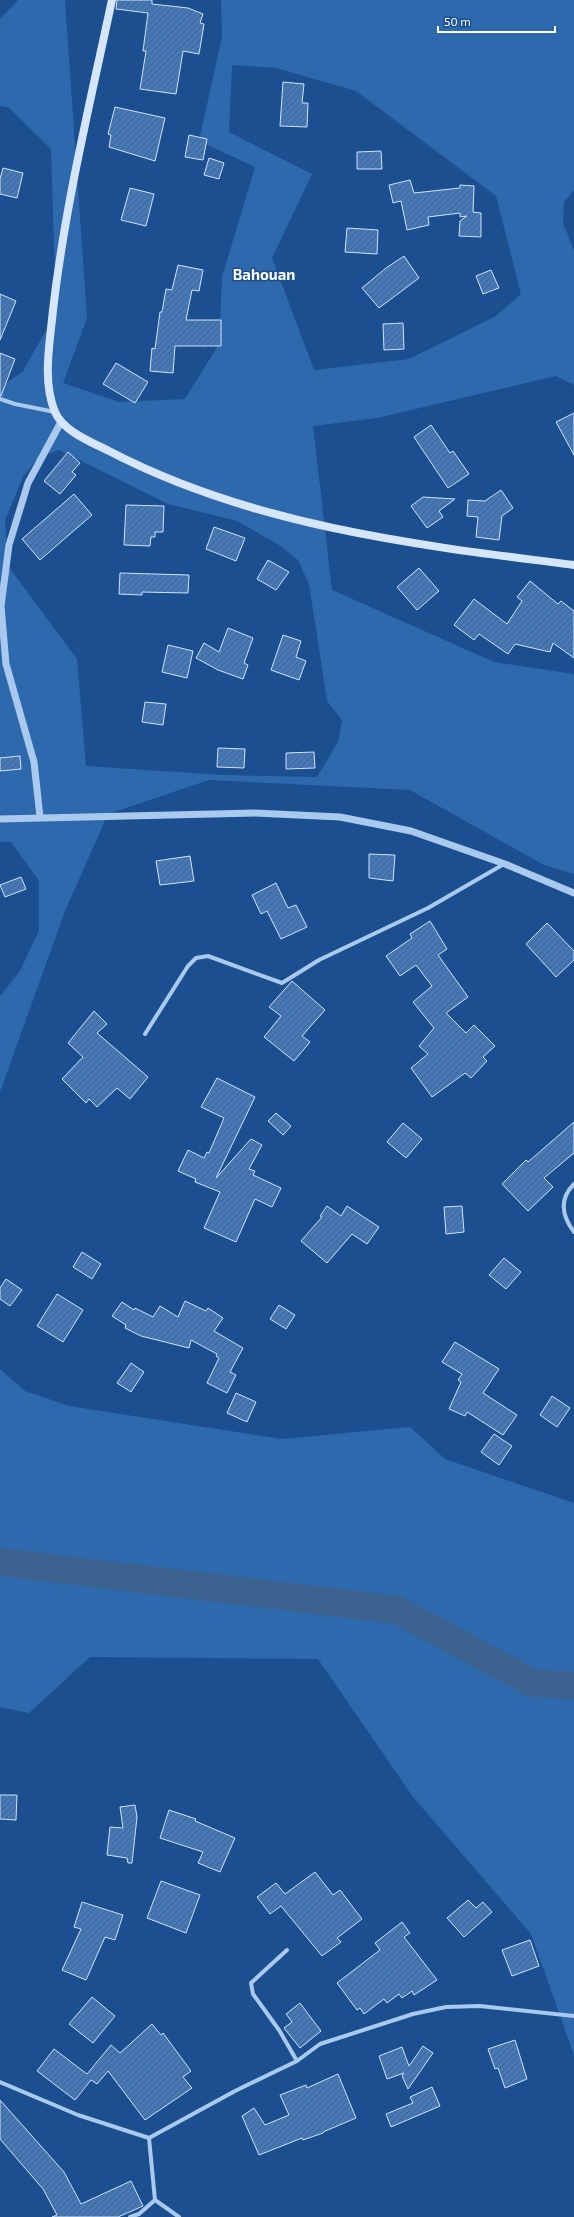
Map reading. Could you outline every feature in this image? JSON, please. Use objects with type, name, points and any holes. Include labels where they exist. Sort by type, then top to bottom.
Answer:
[{"type":"main road","points":[[112,0],[77,160],[56,282],[48,354],[50,384],[55,412],[61,422],[89,441],[141,468],[217,498],[283,518],[351,532],[574,565]]},
{"type":"street","points":[[0,399],[15,404],[55,412]]},
{"type":"street","points":[[40,817],[34,762],[6,664],[1,606],[9,545],[28,484],[61,422]]},
{"type":"street","points":[[0,819],[255,813],[340,817],[411,831],[505,864],[574,893]]},
{"type":"street","points":[[145,1034],[188,966],[196,958],[208,956],[282,983],[319,960],[428,908],[505,864]]},
{"type":"street","points":[[574,1184],[566,1192],[562,1207],[568,1224],[574,1232]]},
{"type":"street","points":[[287,1950],[252,1983],[251,1988],[252,1994],[279,2030],[298,2061]]},
{"type":"street","points":[[0,2082],[78,2115],[149,2138],[235,2091],[298,2061],[320,2044],[413,2014],[446,2007],[480,2006],[574,2016]]},
{"type":"street","points":[[149,2138],[155,2200],[179,2217]]},
{"type":"street","points":[[130,2217],[139,2214],[155,2200]]},
{"type":"shaded area","points":[[18,0],[65,0],[87,318],[63,383],[119,402],[185,399],[219,344],[222,277],[255,167],[199,141],[222,37],[221,0],[574,0],[574,190],[564,202],[563,224],[574,250],[574,385],[556,376],[377,418],[313,426],[332,590],[494,662],[574,674],[574,874],[544,865],[410,790],[209,780],[108,814],[65,911],[0,1092],[0,996],[20,971],[39,930],[39,881],[11,842],[0,842],[0,388],[23,371],[56,313],[51,149],[8,107],[0,106],[0,19]],"holes":[[[232,65],[276,68],[356,91],[496,196],[521,294],[496,316],[409,359],[314,370],[272,258],[312,174],[229,132]],[[59,450],[168,504],[237,521],[279,545],[298,560],[309,584],[327,701],[342,720],[338,742],[317,777],[222,775],[86,766],[77,659],[8,566],[5,520],[23,477],[38,458]]]},
{"type":"shaded area","points":[[0,1369],[25,1391],[69,1406],[281,1439],[410,1427],[445,1459],[574,1503],[574,2055],[531,1934],[413,1797],[318,1659],[90,1657],[29,1713],[0,1707]]},
{"type":"building","points":[[117,0],[152,0],[152,4],[188,8],[203,14],[200,23],[204,24],[199,54],[183,51],[176,94],[140,89],[146,51],[143,51],[148,13],[116,9]]},
{"type":"building","points":[[283,82],[304,84],[302,103],[308,103],[307,127],[280,126]]},
{"type":"building","points":[[115,107],[165,118],[155,161],[109,147],[111,135],[108,134]]},
{"type":"building","points":[[189,135],[207,139],[203,160],[185,157]]},
{"type":"building","points":[[381,151],[382,169],[357,169],[357,152]]},
{"type":"building","points":[[209,158],[224,163],[219,179],[204,175]]},
{"type":"building","points":[[3,168],[23,173],[17,198],[0,194],[0,179]]},
{"type":"building","points":[[410,180],[414,193],[460,188],[460,185],[474,186],[473,212],[481,213],[481,237],[459,236],[460,221],[467,216],[460,217],[460,213],[428,217],[429,225],[407,230],[401,201],[393,203],[389,185]]},
{"type":"building","points":[[130,188],[154,194],[146,226],[121,220]]},
{"type":"building","points":[[347,228],[378,230],[377,254],[345,252]]},
{"type":"building","points":[[404,256],[419,278],[379,308],[362,288],[386,268]]},
{"type":"building","points":[[178,265],[203,270],[199,291],[192,290],[186,320],[221,320],[221,346],[175,346],[173,373],[150,371],[152,348],[155,349],[160,312],[162,312],[166,289],[172,290]]},
{"type":"building","points":[[491,270],[499,288],[483,294],[476,276]]},
{"type":"building","points":[[0,294],[16,301],[0,340]]},
{"type":"building","points":[[403,323],[404,349],[384,350],[383,324]]},
{"type":"building","points":[[0,353],[15,359],[1,396],[0,396]]},
{"type":"building","points":[[116,363],[148,382],[135,403],[103,384]]},
{"type":"building","points":[[574,413],[574,455],[556,422]]},
{"type":"building","points":[[431,425],[450,453],[453,451],[469,474],[448,488],[414,437]]},
{"type":"building","points":[[68,452],[80,463],[72,472],[76,475],[60,494],[44,481]]},
{"type":"building","points":[[501,490],[513,508],[502,516],[499,540],[476,537],[478,517],[467,516],[468,500],[485,501]]},
{"type":"building","points":[[74,494],[92,515],[40,560],[22,539]]},
{"type":"building","points":[[423,497],[455,499],[439,511],[443,517],[427,528],[411,506]]},
{"type":"building","points":[[126,505],[164,506],[163,532],[155,532],[155,537],[151,537],[150,546],[124,545]]},
{"type":"building","points":[[214,527],[245,538],[236,561],[206,549]]},
{"type":"building","points":[[268,560],[289,572],[276,590],[257,579]]},
{"type":"building","points":[[419,568],[439,591],[417,610],[397,587]]},
{"type":"building","points":[[120,573],[189,575],[188,593],[142,592],[142,595],[119,594]]},
{"type":"building","points":[[530,581],[558,604],[561,601],[574,611],[574,658],[553,643],[550,652],[515,644],[508,654],[479,634],[474,640],[454,625],[474,599],[507,624],[522,601],[517,597]]},
{"type":"building","points":[[228,628],[253,638],[244,663],[248,665],[243,679],[218,670],[196,658],[204,643],[219,652]]},
{"type":"building","points":[[283,635],[301,641],[296,657],[306,661],[299,680],[271,670]]},
{"type":"building","points":[[168,645],[193,651],[187,678],[162,672]]},
{"type":"building","points":[[145,702],[166,704],[163,725],[142,722]]},
{"type":"building","points":[[218,748],[245,749],[244,768],[217,767]]},
{"type":"building","points":[[314,752],[315,768],[286,769],[286,753]]},
{"type":"building","points":[[20,756],[21,769],[0,771],[0,758]]},
{"type":"building","points":[[369,854],[395,855],[393,881],[369,878]]},
{"type":"building","points":[[190,856],[194,881],[160,885],[156,861]]},
{"type":"building","points":[[21,877],[26,889],[5,897],[0,885]]},
{"type":"building","points":[[276,883],[288,908],[296,905],[307,927],[281,939],[267,911],[261,914],[252,895]]},
{"type":"building","points":[[430,921],[447,949],[438,955],[468,997],[446,1013],[466,1033],[474,1025],[495,1046],[483,1057],[487,1061],[471,1078],[465,1073],[432,1097],[411,1068],[428,1054],[419,1046],[434,1028],[413,1002],[432,986],[416,965],[400,976],[386,956],[412,938],[410,934]]},
{"type":"building","points":[[547,923],[574,951],[574,960],[556,977],[526,944]]},
{"type":"building","points":[[292,981],[325,1010],[302,1036],[310,1042],[294,1061],[264,1037],[281,1016],[269,1007]]},
{"type":"building","points":[[94,1011],[107,1024],[97,1033],[148,1077],[130,1099],[117,1088],[97,1107],[89,1099],[86,1103],[62,1079],[83,1057],[68,1043]]},
{"type":"building","points":[[217,1078],[255,1097],[216,1178],[251,1139],[262,1145],[249,1169],[255,1171],[253,1175],[281,1188],[272,1207],[255,1199],[236,1242],[204,1228],[220,1192],[195,1182],[196,1179],[178,1171],[188,1150],[204,1158],[207,1152],[209,1153],[224,1118],[201,1107]]},
{"type":"building","points":[[276,1113],[291,1126],[283,1135],[268,1121]]},
{"type":"building","points":[[574,1122],[574,1153],[544,1178],[553,1187],[528,1211],[502,1184],[526,1160],[528,1162]]},
{"type":"building","points":[[403,1123],[422,1139],[406,1158],[387,1142]]},
{"type":"building","points":[[327,1206],[341,1216],[347,1206],[379,1227],[367,1244],[352,1234],[327,1263],[301,1241],[322,1217],[320,1216]]},
{"type":"building","points":[[462,1206],[464,1232],[446,1234],[444,1207]]},
{"type":"building","points":[[82,1252],[101,1264],[92,1279],[73,1267]]},
{"type":"building","points":[[504,1258],[521,1272],[506,1289],[489,1275]]},
{"type":"building","points":[[6,1279],[22,1290],[10,1306],[0,1299],[0,1288]]},
{"type":"building","points":[[57,1294],[83,1310],[63,1342],[37,1326]]},
{"type":"building","points":[[185,1301],[206,1311],[208,1308],[223,1318],[214,1331],[243,1348],[230,1372],[236,1375],[227,1393],[207,1383],[219,1358],[216,1356],[217,1354],[191,1340],[189,1348],[141,1336],[125,1328],[126,1325],[112,1316],[122,1302],[134,1310],[135,1308],[153,1317],[160,1306],[178,1317]]},
{"type":"building","points":[[279,1305],[295,1315],[286,1329],[270,1319]]},
{"type":"building","points":[[455,1342],[499,1369],[483,1393],[517,1415],[503,1435],[467,1412],[465,1416],[449,1409],[461,1382],[458,1380],[462,1374],[442,1362]]},
{"type":"building","points":[[131,1363],[144,1372],[131,1392],[117,1383]]},
{"type":"building","points":[[236,1393],[256,1402],[247,1422],[227,1413]]},
{"type":"building","points":[[552,1396],[570,1408],[557,1427],[540,1415]]},
{"type":"building","points":[[494,1434],[512,1446],[499,1465],[481,1452]]},
{"type":"building","points":[[0,1795],[17,1795],[16,1820],[0,1819]]},
{"type":"building","points":[[135,1805],[137,1817],[132,1863],[128,1863],[127,1858],[107,1855],[110,1827],[123,1828],[120,1807]]},
{"type":"building","points":[[169,1810],[196,1819],[195,1821],[235,1838],[220,1872],[198,1863],[203,1852],[160,1838]]},
{"type":"building","points":[[315,1872],[333,1895],[340,1890],[362,1919],[337,1938],[341,1942],[322,1956],[281,1906],[270,1914],[257,1897],[276,1883],[285,1894]]},
{"type":"building","points":[[161,1881],[200,1895],[186,1933],[147,1918]]},
{"type":"building","points":[[468,1900],[476,1908],[483,1902],[492,1912],[464,1937],[447,1918]]},
{"type":"building","points":[[82,1902],[123,1915],[115,1940],[105,1937],[86,1980],[62,1970],[81,1929],[74,1927]]},
{"type":"building","points":[[402,1922],[410,1933],[404,1937],[437,1980],[414,1995],[412,1991],[402,1998],[399,1994],[387,2003],[384,1999],[364,2014],[360,2008],[357,2010],[337,1983],[380,1950],[375,1943]]},
{"type":"building","points":[[530,1940],[539,1966],[512,1976],[502,1950]]},
{"type":"building","points":[[92,1997],[115,2016],[93,2043],[69,2024]]},
{"type":"building","points":[[300,2003],[321,2031],[300,2048],[284,2028],[292,2022],[286,2014]]},
{"type":"building","points":[[152,2024],[161,2035],[163,2033],[191,2071],[183,2077],[192,2088],[145,2120],[108,2071],[97,2084],[91,2080],[75,2100],[37,2071],[54,2049],[87,2074],[111,2045],[120,2053]]},
{"type":"building","points":[[515,2040],[527,2079],[505,2088],[498,2068],[495,2069],[488,2049]]},
{"type":"building","points":[[423,2046],[433,2053],[408,2089],[402,2076],[404,2073],[387,2079],[379,2056],[402,2047],[409,2066]]},
{"type":"building","points":[[338,2074],[356,2118],[323,2133],[303,2140],[302,2138],[259,2155],[242,2116],[254,2108],[265,2125],[289,2115],[280,2095],[306,2085],[307,2088]]},
{"type":"building","points":[[432,2087],[440,2106],[391,2127],[386,2114],[413,2103],[410,2097]]},
{"type":"building","points":[[0,2100],[64,2172],[81,2204],[131,2181],[143,2206],[118,2217],[52,2217],[57,2215],[43,2189],[0,2139]]},
{"type":"waterway","points":[[0,1562],[397,1610],[533,1683],[574,1686]]},
{"type":"district","name":"Bahouan","points":[[264,274]]}]
